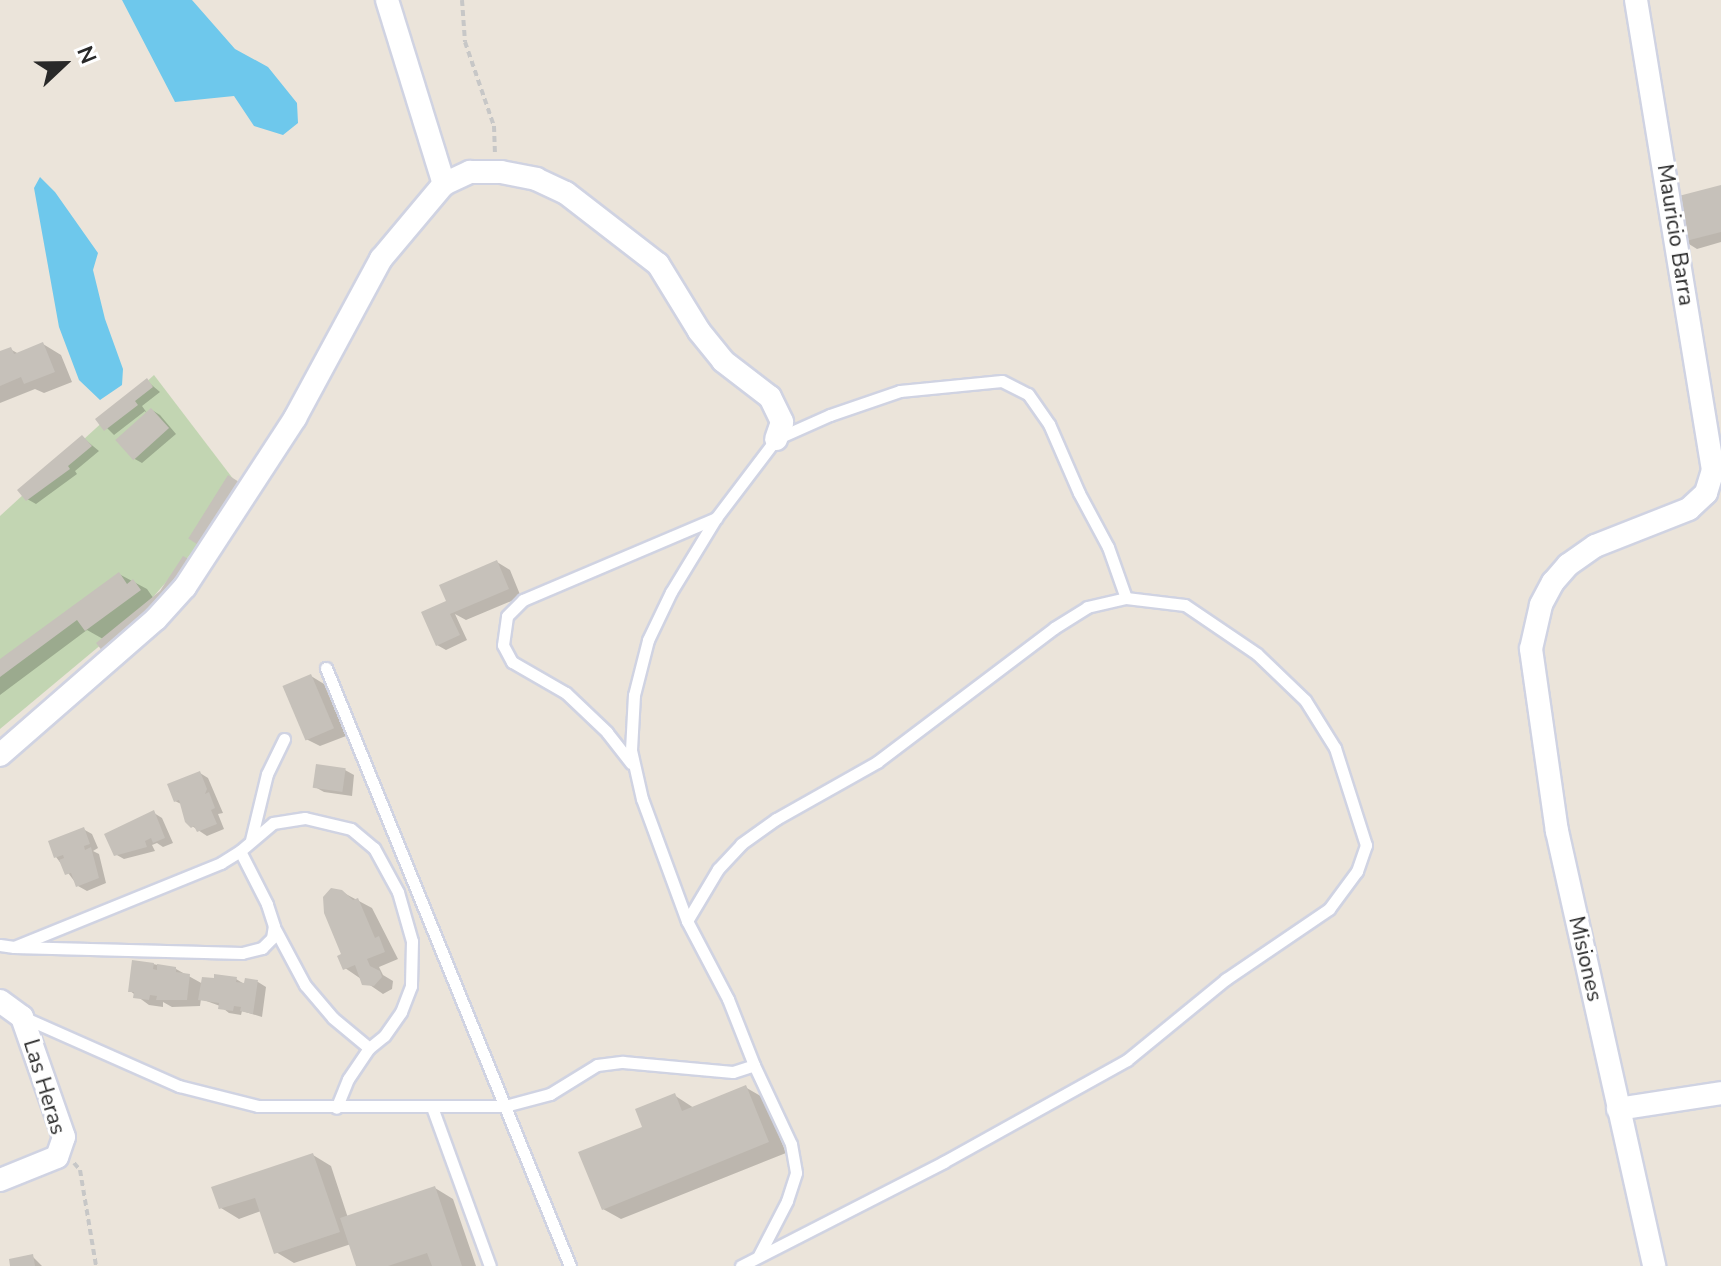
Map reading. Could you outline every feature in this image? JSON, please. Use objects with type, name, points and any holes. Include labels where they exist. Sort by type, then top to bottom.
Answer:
[{"type":"street","points":[[387,0],[444,184]]},
{"type":"street","name":"Mauricio Barra","points":[[1531,649],[1541,605],[1553,582],[1568,565],[1595,546],[1689,509],[1706,493],[1713,470],[1636,0]]},
{"type":"street","points":[[0,755],[156,619],[185,587],[295,418],[381,259],[444,184],[470,172],[495,172],[536,179],[566,193],[658,264],[699,331],[723,361],[770,397],[782,422],[776,439]]},
{"type":"street","name":"Misiones","points":[[1531,649],[1557,831],[1654,1266]]},
{"type":"street","points":[[0,1001],[22,1017]]},
{"type":"street","name":"Las Heras","points":[[22,1017],[64,1137],[57,1157]]},
{"type":"street","points":[[1618,1109],[1721,1093]]},
{"type":"street","points":[[0,1180],[57,1157]]},
{"type":"lane","points":[[759,1255],[787,1201],[796,1173],[791,1144],[754,1065],[728,999],[687,921],[642,799],[631,750],[634,695],[648,640],[671,592],[716,518],[776,439],[830,415],[900,391],[1002,381],[1028,394],[1049,424],[1079,493],[1108,547],[1126,598]]},
{"type":"lane","points":[[635,769],[607,732],[566,693],[512,662],[503,645],[507,616],[523,600],[716,518]]},
{"type":"lane","points":[[687,921],[718,869],[741,844],[776,819],[877,762],[1054,628],[1087,607],[1126,598],[1185,605],[1257,654],[1305,700],[1335,748],[1366,845],[1357,871],[1329,909],[1226,979],[1127,1060],[944,1162],[741,1266]]},
{"type":"lane","points":[[326,668],[570,1266]]},
{"type":"lane","points":[[251,840],[267,774],[284,739]]},
{"type":"lane","points":[[14,947],[221,863],[273,823],[305,818],[351,829],[374,848],[398,892],[412,941],[411,986],[401,1012],[384,1036],[369,1048],[348,1079],[336,1108]]},
{"type":"lane","points":[[240,851],[305,985],[333,1018],[369,1048]]},
{"type":"lane","points":[[0,945],[242,953],[262,948],[272,938],[274,926]]},
{"type":"lane","points":[[22,1017],[179,1086],[258,1106],[505,1106],[550,1094],[597,1065],[623,1062],[733,1072],[754,1065]]},
{"type":"lane","points":[[432,1107],[490,1266]]},
{"type":"path","points":[[462,0],[465,42],[494,126],[495,172]]},
{"type":"path","points":[[57,1157],[72,1159],[80,1170],[96,1266]]},
{"type":"green space","points":[[154,375],[234,480],[204,539],[139,613],[0,729],[0,516]]},
{"type":"water","points":[[122,0],[192,0],[235,49],[268,67],[297,103],[298,123],[283,135],[254,126],[234,96],[175,102]]},
{"type":"water","points":[[40,177],[55,192],[98,253],[93,270],[105,319],[123,369],[122,385],[100,400],[79,380],[59,327],[34,188]]},
{"type":"building","points":[[1721,185],[1721,232],[1682,242],[1671,198]]},
{"type":"building","points":[[43,342],[55,372],[24,384],[21,377],[0,386],[0,351],[11,347],[14,354]]},
{"type":"building","points":[[147,378],[153,387],[135,401],[138,405],[104,431],[95,419]]},
{"type":"building","points":[[151,408],[169,428],[133,460],[115,440]]},
{"type":"building","points":[[82,435],[92,446],[68,466],[70,469],[26,501],[17,490]]},
{"type":"building","points":[[228,475],[239,482],[199,545],[188,539]]},
{"type":"building","points":[[183,556],[194,562],[176,591],[104,653],[96,643],[160,591]]},
{"type":"building","points":[[497,560],[509,589],[450,614],[460,635],[436,646],[421,612],[446,601],[439,585]]},
{"type":"building","points":[[119,572],[127,584],[133,579],[141,590],[85,631],[77,620],[0,677],[0,659]]},
{"type":"building","points":[[311,674],[334,728],[306,740],[282,686]]},
{"type":"building","points":[[316,764],[346,768],[342,792],[313,788]]},
{"type":"building","points":[[200,771],[207,789],[205,794],[209,792],[215,808],[211,810],[217,824],[197,832],[194,826],[191,828],[185,822],[179,800],[174,802],[167,784]]},
{"type":"building","points":[[154,810],[165,838],[153,843],[151,838],[145,841],[147,847],[114,856],[104,834]]},
{"type":"building","points":[[84,827],[90,844],[84,846],[85,850],[91,847],[99,878],[76,887],[71,873],[65,875],[59,860],[64,858],[63,855],[54,858],[48,841]]},
{"type":"building","points":[[331,888],[342,890],[353,900],[358,898],[375,938],[379,936],[385,952],[367,959],[382,977],[374,986],[362,985],[355,965],[343,970],[337,956],[341,954],[324,913],[323,897]]},
{"type":"building","points":[[132,960],[154,963],[153,969],[157,970],[157,964],[176,967],[176,972],[190,974],[187,1000],[156,1000],[157,996],[150,995],[149,1000],[133,998],[134,992],[128,992]]},
{"type":"building","points":[[214,974],[237,977],[236,982],[244,983],[245,978],[258,980],[253,1014],[240,1011],[241,1007],[234,1006],[233,1011],[218,1009],[219,1003],[198,1000],[202,977],[214,978]]},
{"type":"building","points":[[746,1085],[769,1142],[602,1210],[578,1152],[642,1127],[635,1109],[675,1093],[682,1111]]},
{"type":"building","points":[[313,1153],[340,1232],[274,1254],[255,1198],[219,1209],[211,1187]]},
{"type":"building","points":[[435,1186],[462,1266],[432,1266],[427,1253],[388,1266],[356,1266],[340,1218]]},
{"type":"building","points":[[33,1254],[35,1266],[10,1266],[9,1259]]}]
